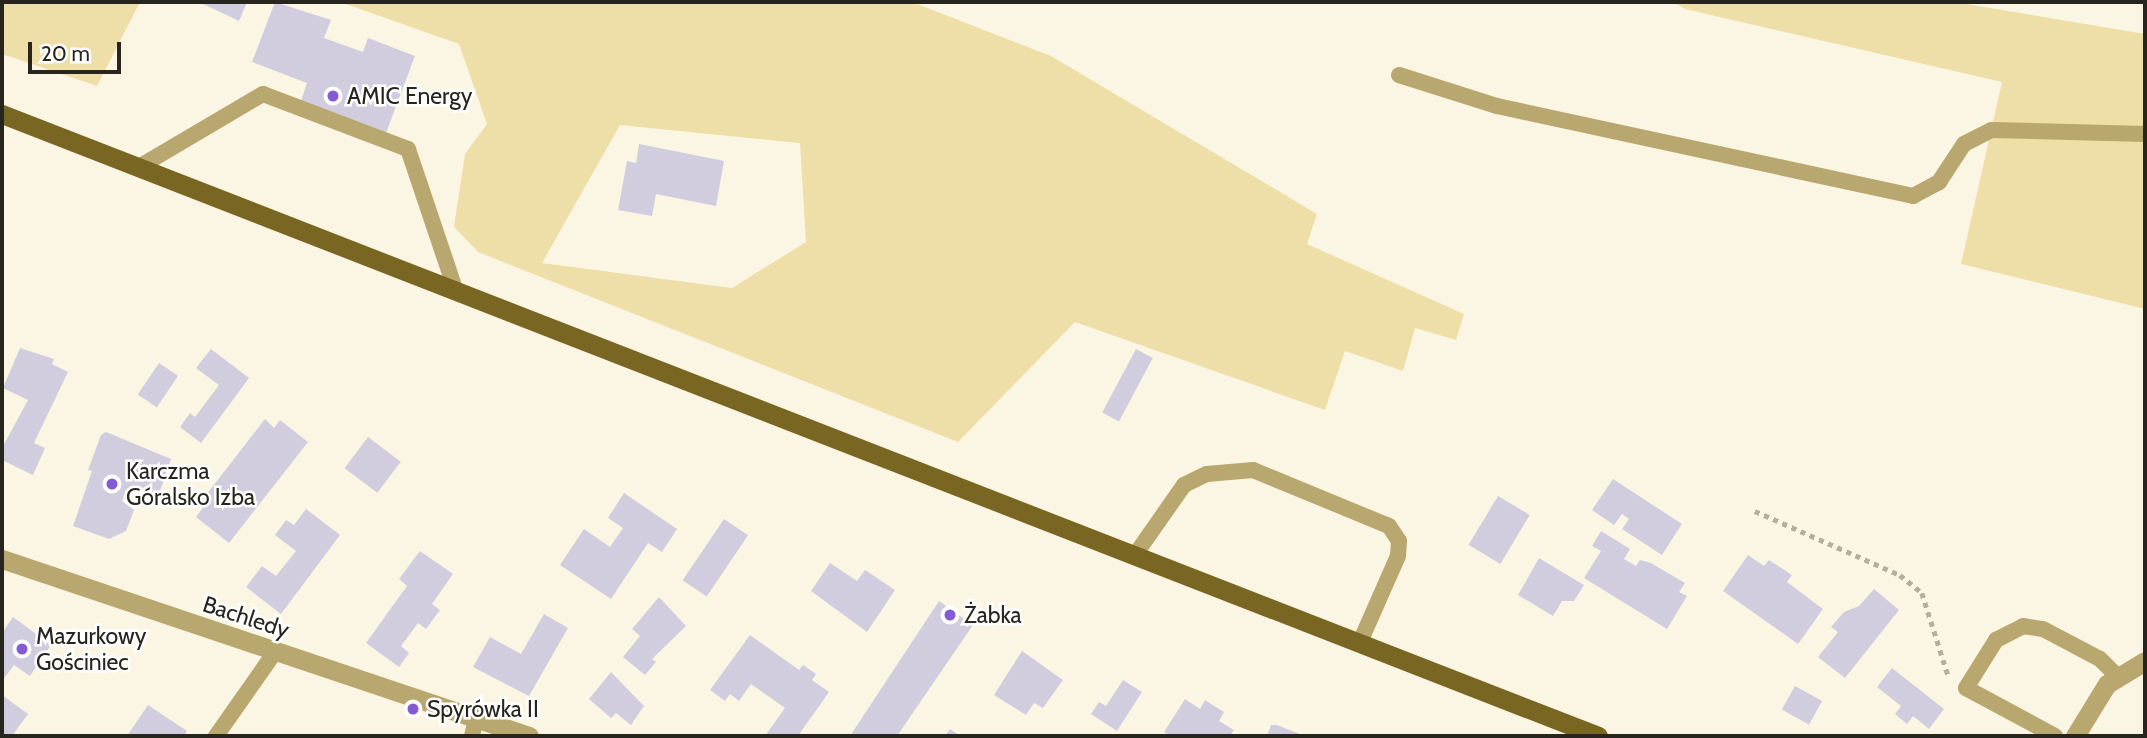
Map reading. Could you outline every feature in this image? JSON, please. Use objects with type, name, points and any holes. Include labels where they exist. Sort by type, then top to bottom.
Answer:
[{"type":"main road","points":[[2,114],[1598,736]]},
{"type":"street","name":"Bachledy","points":[[2,559],[275,652],[474,728],[529,736]]},
{"type":"street","points":[[2075,736],[2116,675],[2145,661]]},
{"type":"lane","points":[[1399,75],[1497,106],[1913,196],[1939,181],[1964,144],[1992,130],[2145,134]]},
{"type":"lane","points":[[139,167],[263,94],[408,149],[455,289]]},
{"type":"lane","points":[[1135,555],[1184,485],[1207,474],[1253,470],[1389,526],[1399,541],[1398,556],[1360,642]]},
{"type":"lane","points":[[2055,736],[1966,688],[1996,640],[2023,626],[2064,637],[2100,659],[2116,675]]},
{"type":"lane","points":[[216,736],[275,652]]},
{"type":"path","points":[[1755,511],[1877,563],[1922,593],[1934,621],[1944,670],[1966,688]]},
{"type":"shaded area","points":[[2,2],[140,2],[97,86],[2,54]]},
{"type":"shaded area","points":[[340,2],[912,2],[1051,56],[1317,214],[1307,244],[1464,314],[1456,340],[1415,328],[1403,371],[1345,351],[1325,410],[1075,322],[958,442],[478,252],[454,227],[465,154],[487,124],[459,44]],"holes":[[[620,125],[800,143],[806,242],[732,288],[542,263]]]},
{"type":"shaded area","points":[[1673,2],[1955,2],[2145,34],[2145,309],[1961,264],[2002,82],[1685,9]]},
{"type":"building","points":[[199,2],[247,2],[239,21]]},
{"type":"building","points":[[275,2],[331,20],[324,38],[363,52],[368,38],[415,56],[386,133],[301,101],[307,83],[252,62]]},
{"type":"building","points":[[639,144],[724,161],[716,206],[656,194],[652,216],[618,210],[627,161],[636,163]]},
{"type":"building","points":[[20,348],[54,359],[52,364],[68,372],[34,443],[45,448],[33,475],[2,460],[2,448],[28,400],[3,388]]},
{"type":"building","points":[[211,349],[249,378],[201,443],[180,427],[190,413],[195,417],[219,385],[196,368]]},
{"type":"building","points":[[1136,349],[1153,358],[1119,421],[1102,413]]},
{"type":"building","points":[[159,363],[178,376],[157,407],[138,395]]},
{"type":"building","points":[[265,419],[274,428],[280,420],[308,442],[229,543],[196,517],[207,502],[203,499]]},
{"type":"building","points":[[106,432],[171,459],[159,494],[134,486],[126,490],[122,501],[134,510],[126,531],[109,539],[73,526],[92,471],[88,470],[101,435]]},
{"type":"building","points":[[368,437],[401,462],[377,493],[345,468]]},
{"type":"building","points":[[1613,479],[1682,524],[1662,555],[1622,529],[1629,519],[1622,514],[1614,525],[1592,510]]},
{"type":"building","points":[[624,493],[677,529],[662,552],[648,543],[611,599],[560,565],[584,529],[610,547],[623,528],[608,518]]},
{"type":"building","points":[[1498,496],[1530,515],[1500,564],[1469,545]]},
{"type":"building","points":[[306,509],[340,535],[281,614],[246,587],[262,566],[276,576],[296,551],[275,535],[286,520],[294,525]]},
{"type":"building","points":[[724,519],[748,535],[707,597],[683,580]]},
{"type":"building","points":[[1601,531],[1630,549],[1624,559],[1636,566],[1640,560],[1651,563],[1685,583],[1679,592],[1687,596],[1667,629],[1584,578],[1601,551],[1592,546]]},
{"type":"building","points":[[420,551],[453,574],[432,604],[440,610],[426,629],[418,623],[401,646],[409,653],[399,667],[366,643],[407,586],[399,579]]},
{"type":"building","points":[[1748,555],[1764,566],[1769,560],[1792,575],[1787,582],[1823,609],[1798,644],[1723,591]]},
{"type":"building","points":[[1539,558],[1584,585],[1574,601],[1562,601],[1553,616],[1518,595]]},
{"type":"building","points":[[830,563],[857,581],[865,570],[895,590],[867,632],[811,591]]},
{"type":"building","points":[[1874,589],[1899,610],[1845,678],[1818,657],[1838,632],[1831,627],[1844,612],[1859,606]]},
{"type":"building","points":[[659,597],[686,626],[652,659],[656,662],[645,675],[623,657],[640,636],[632,629]]},
{"type":"building","points":[[939,601],[973,625],[897,736],[850,736]]},
{"type":"building","points":[[544,614],[568,628],[529,696],[473,667],[490,637],[521,654]]},
{"type":"building","points":[[13,617],[51,645],[30,676],[14,665],[2,681],[2,633]]},
{"type":"building","points":[[750,635],[799,670],[803,665],[816,674],[812,680],[829,692],[798,736],[765,736],[785,708],[751,684],[739,701],[730,694],[725,701],[710,690]]},
{"type":"building","points":[[1022,651],[1063,680],[1043,708],[1034,703],[1026,715],[994,695]]},
{"type":"building","points":[[1892,668],[1944,709],[1929,729],[1913,716],[1907,724],[1895,714],[1901,706],[1877,687]]},
{"type":"building","points":[[611,672],[644,706],[631,725],[616,713],[611,718],[589,699]]},
{"type":"building","points":[[1123,680],[1142,692],[1117,731],[1091,714],[1099,702],[1106,706]]},
{"type":"building","points":[[1795,686],[1822,701],[1809,725],[1782,710]]},
{"type":"building","points":[[2,695],[28,714],[12,736],[2,736]]},
{"type":"building","points":[[1185,699],[1200,709],[1205,700],[1224,712],[1219,721],[1234,730],[1230,736],[1170,736],[1164,732]]},
{"type":"building","points":[[148,705],[187,731],[184,736],[127,736]]},
{"type":"building","points":[[1271,725],[1277,725],[1305,736],[1267,736]]},
{"type":"building","points":[[950,729],[960,736],[945,736]]},
{"type":"place","name":"AMIC Energy","points":[[333,96]]},
{"type":"place","name":"Karczma Góralsko Izba","points":[[112,484]]},
{"type":"place","name":"Żabka","points":[[950,615]]},
{"type":"place","name":"Mazurkowy Gościniec","points":[[22,649]]},
{"type":"place","name":"Spyrówka II","points":[[413,709]]}]
